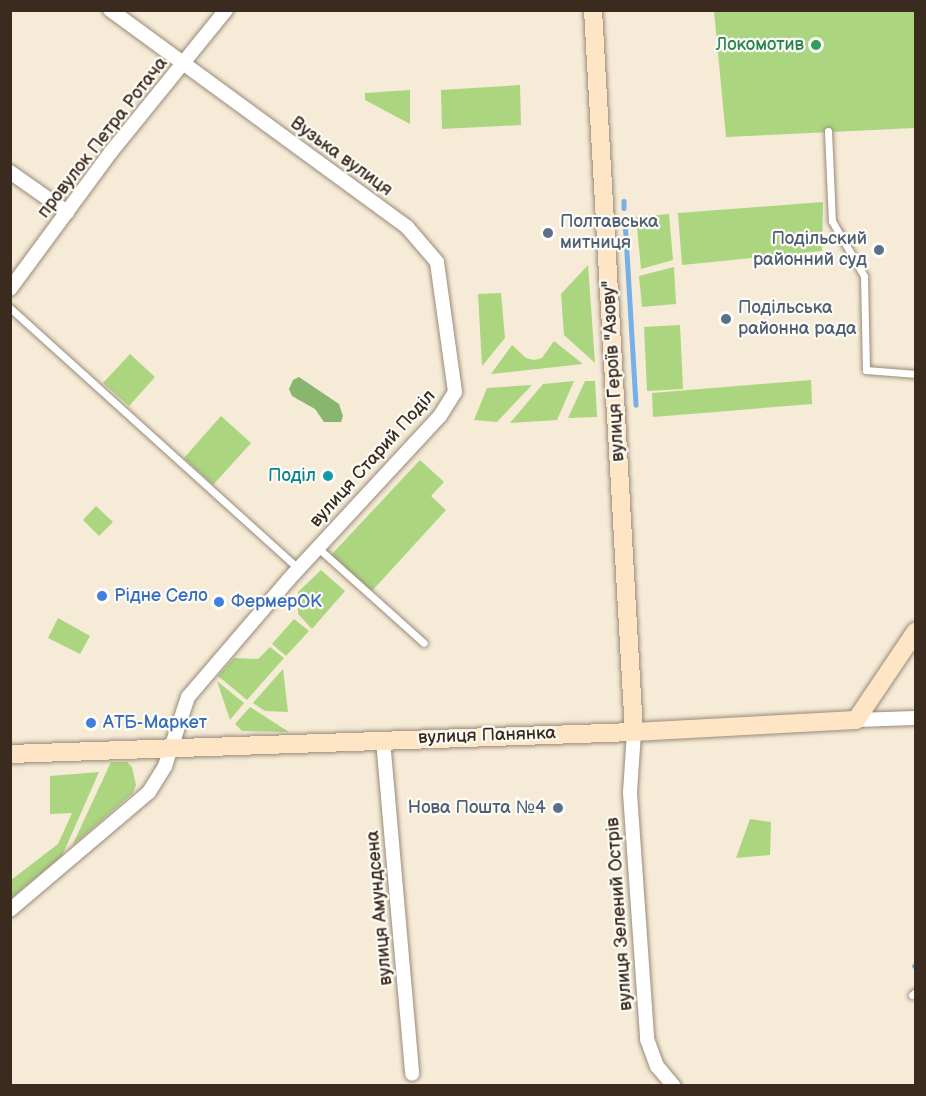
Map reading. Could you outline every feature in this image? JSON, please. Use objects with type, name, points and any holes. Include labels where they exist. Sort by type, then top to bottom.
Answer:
[{"type":"main road","name":"вулиця Героїв \"Азову\"","points":[[593,10],[634,732]]},
{"type":"main road","points":[[856,720],[915,631]]},
{"type":"main road","name":"вулиця Панянка","points":[[10,754],[634,732],[856,720]]},
{"type":"street","name":"Вузька вулиця","points":[[110,10],[407,228],[437,262],[455,392]]},
{"type":"street","name":"провулок Петра Ротача","points":[[10,289],[67,212],[226,10]]},
{"type":"street","points":[[10,172],[67,212]]},
{"type":"street","name":"вулиця Старий Поділ","points":[[10,910],[149,792],[159,780],[188,697],[299,569],[440,416],[455,392]]},
{"type":"street","points":[[856,720],[915,718]]},
{"type":"street","name":"вулиця Зелений Острів","points":[[634,732],[630,793],[646,1039],[657,1066],[674,1086]]},
{"type":"street","name":"вулиця Амундсена","points":[[383,740],[412,1074]]},
{"type":"lane","points":[[828,131],[832,221],[864,276],[866,370],[915,374]]},
{"type":"lane","points":[[10,308],[299,569]]},
{"type":"lane","name":"вулиця Старий Поділ","points":[[318,548],[424,643]]},
{"type":"green space","name":"Локомотив","points":[[714,11],[915,11],[915,128],[726,137]]},
{"type":"green space","points":[[520,85],[521,125],[442,129],[441,90]]},
{"type":"green space","points":[[410,90],[410,124],[365,100],[365,93]]},
{"type":"green space","points":[[823,202],[822,251],[682,265],[678,213]]},
{"type":"green space","points":[[669,214],[673,260],[641,269],[636,217]]},
{"type":"green space","points":[[588,265],[595,363],[564,335],[561,294]]},
{"type":"green space","points":[[674,267],[676,304],[642,307],[639,276]]},
{"type":"green space","points":[[501,293],[505,338],[482,366],[478,294]]},
{"type":"green space","points":[[680,325],[683,389],[647,391],[644,327]]},
{"type":"green space","points":[[554,341],[583,364],[491,374],[512,345],[526,358],[534,360],[542,358]]},
{"type":"green space","points":[[130,354],[155,377],[129,406],[103,383]]},
{"type":"green space","points":[[299,377],[339,404],[343,416],[341,422],[324,422],[315,409],[292,396],[289,389],[293,380]]},
{"type":"green space","points":[[811,380],[812,404],[653,417],[652,393]]},
{"type":"green space","points":[[574,381],[557,420],[510,423],[543,384]]},
{"type":"green space","points":[[585,381],[595,381],[597,417],[568,418]]},
{"type":"green space","points":[[532,385],[497,422],[474,420],[487,388]]},
{"type":"green space","points":[[221,416],[251,443],[213,485],[184,458]]},
{"type":"green space","points":[[420,460],[444,482],[431,496],[446,510],[371,592],[331,555]]},
{"type":"green space","points":[[96,506],[113,522],[99,536],[83,520]]},
{"type":"green space","points":[[321,570],[345,591],[312,629],[298,614],[298,592]]},
{"type":"green space","points":[[58,618],[90,636],[80,654],[48,638]]},
{"type":"green space","points":[[294,619],[309,631],[286,656],[272,644]]},
{"type":"green space","points":[[270,647],[284,658],[247,700],[218,676],[234,658],[258,659]]},
{"type":"green space","points":[[283,669],[288,712],[265,711],[253,703]]},
{"type":"green space","points":[[217,681],[244,703],[230,720]]},
{"type":"green space","points":[[250,707],[289,732],[242,731],[235,724]]},
{"type":"green space","points":[[111,762],[127,762],[132,767],[136,785],[133,793],[72,846]]},
{"type":"green space","points":[[99,772],[62,856],[11,898],[11,880],[58,844],[72,813],[50,814],[50,776]]},
{"type":"green space","points":[[750,819],[771,822],[770,855],[736,858]]},
{"type":"waterway","points":[[624,201],[624,208]]},
{"type":"waterway","points":[[625,219],[636,405]]},
{"type":"place","name":"Локомотив","points":[[816,45]]},
{"type":"place","name":"Полтавська митниця","points":[[548,233]]},
{"type":"place","name":"Подільский районний суд","points":[[879,250]]},
{"type":"place","name":"Подільська районна рада","points":[[726,319]]},
{"type":"place","name":"Поділ","points":[[328,476]]},
{"type":"place","name":"Рідне Село","points":[[102,596]]},
{"type":"place","name":"ФермерОК","points":[[219,602]]},
{"type":"place","name":"АТБ-Маркет","points":[[91,723]]},
{"type":"place","name":"Нова Пошта №4","points":[[558,808]]}]
